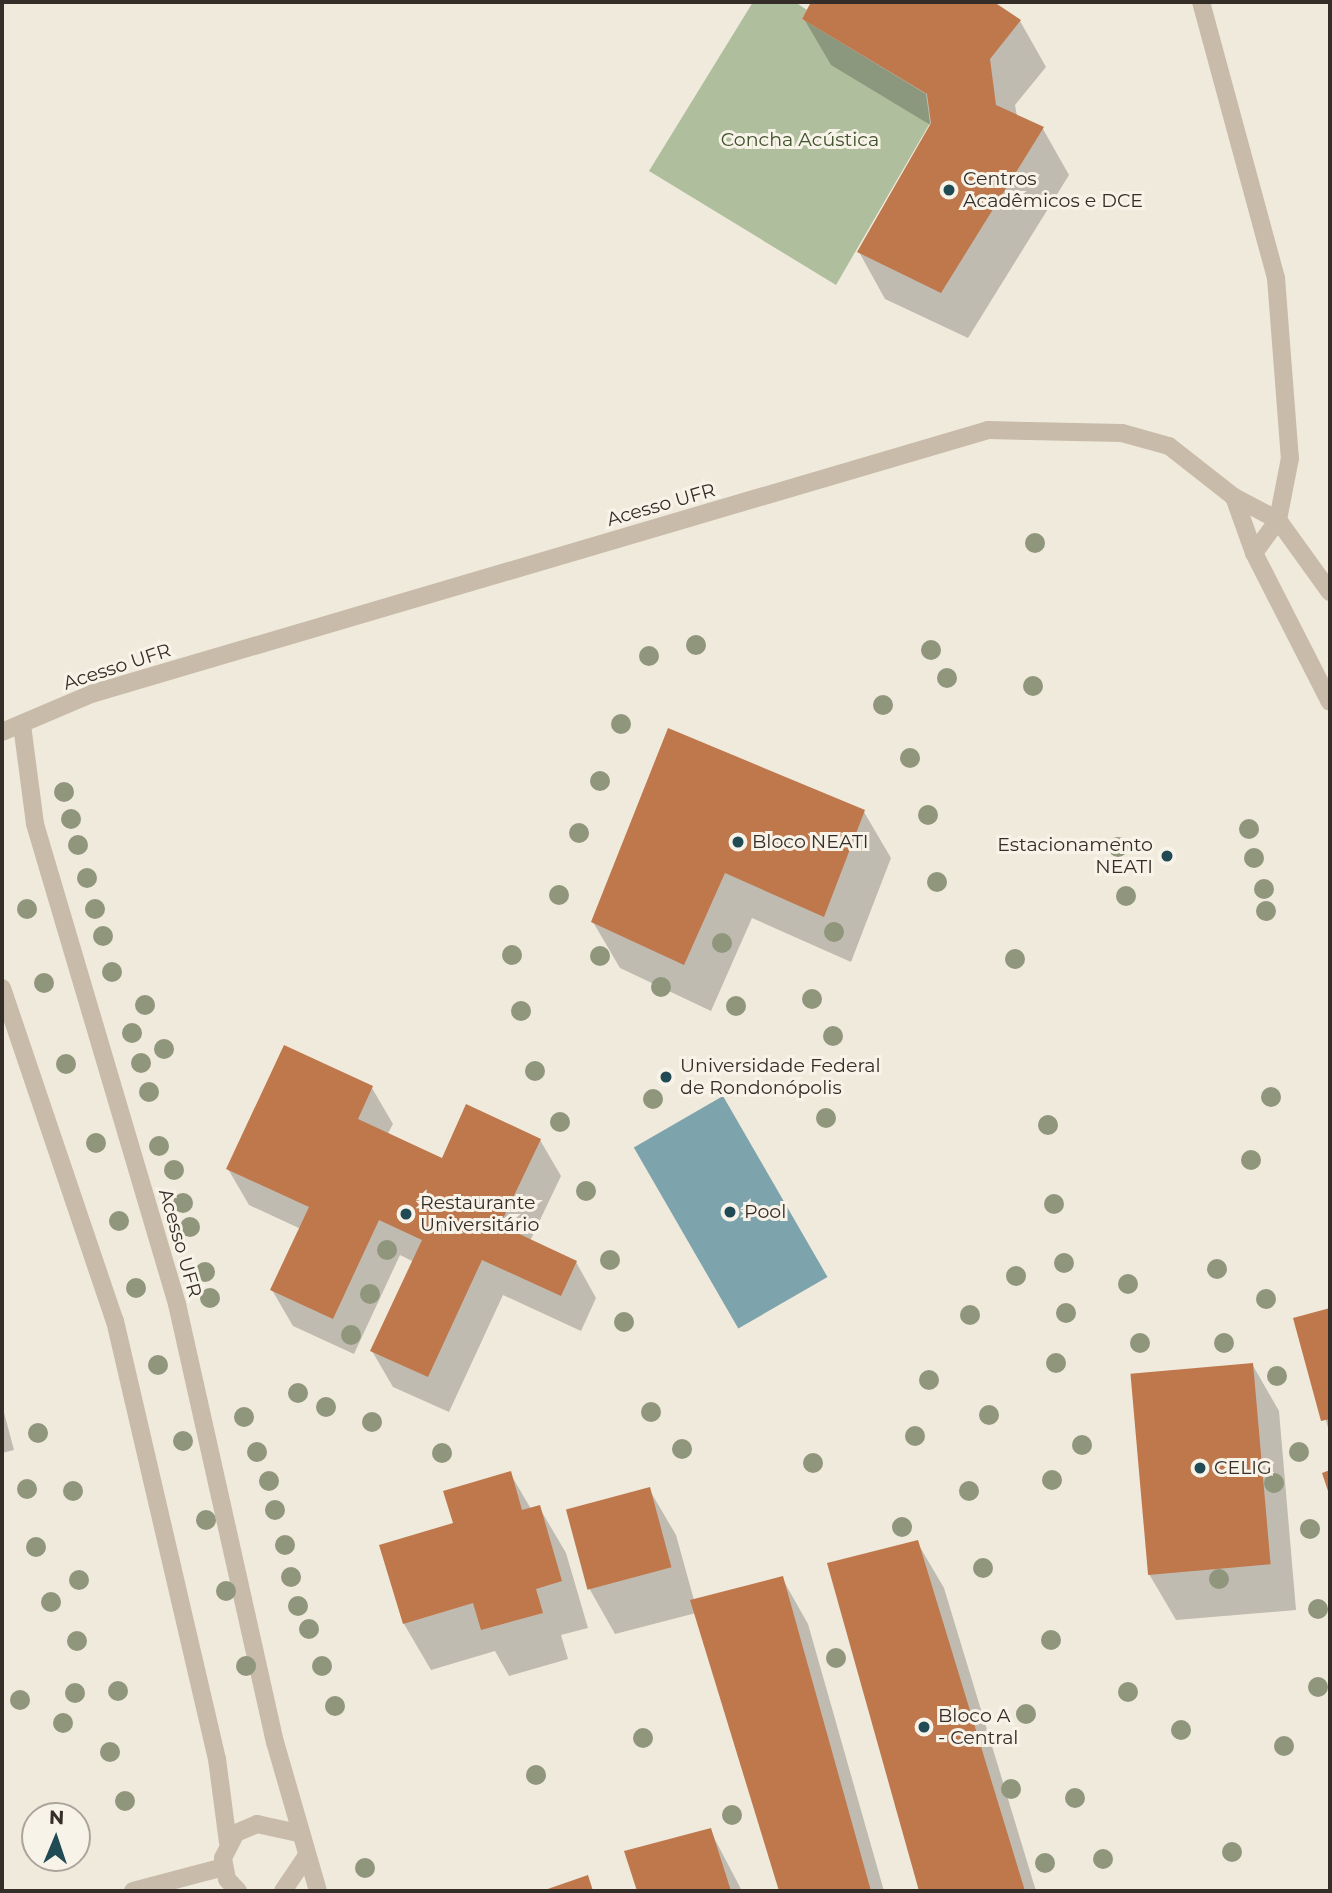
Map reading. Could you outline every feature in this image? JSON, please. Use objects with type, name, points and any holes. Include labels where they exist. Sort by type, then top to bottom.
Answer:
[{"type":"lane","points":[[1200,2],[1276,278],[1290,458],[1278,520],[1254,552]]},
{"type":"lane","name":"Acesso UFR","points":[[318,1891],[298,1833],[177,1304],[35,824],[22,725],[91,694],[988,430],[1122,433],[1169,446],[1234,497],[1278,520],[1330,592]]},
{"type":"lane","points":[[1234,497],[1254,552],[1330,702]]},
{"type":"lane","points":[[2,732],[22,725]]},
{"type":"lane","points":[[2,988],[115,1321],[217,1759],[228,1842],[223,1867],[234,1890]]},
{"type":"lane","points":[[228,1842],[236,1833],[257,1824],[298,1833]]},
{"type":"lane","points":[[284,1891],[305,1858]]},
{"type":"lane","points":[[133,1891],[223,1867]]},
{"type":"green space","name":"Concha Acústica","points":[[753,2],[795,2],[807,10],[802,19],[926,94],[930,123],[836,285],[649,171]]},
{"type":"water","name":"Pool","points":[[723,1096],[828,1277],[738,1328],[634,1148]]},
{"type":"building","name":"Centros Acadêmicos e DCE","points":[[811,2],[994,2],[1021,20],[990,59],[996,105],[1044,127],[941,293],[857,252],[931,123],[927,94],[802,19]]},
{"type":"building","name":"Bloco NEATI","points":[[668,728],[865,810],[824,917],[725,873],[684,965],[591,922]]},
{"type":"building","name":"Restaurante Universitário","points":[[284,1045],[373,1086],[358,1119],[442,1158],[466,1104],[541,1139],[500,1225],[577,1261],[561,1296],[482,1260],[428,1377],[370,1351],[422,1240],[379,1220],[333,1319],[270,1290],[309,1207],[226,1169]]},
{"type":"building","points":[[1330,1308],[1330,1419],[1321,1421],[1293,1318]]},
{"type":"building","name":"CELIG","points":[[1253,1363],[1271,1564],[1148,1575],[1130,1374]]},
{"type":"building","points":[[1330,1470],[1330,1497],[1322,1473]]},
{"type":"building","points":[[511,1471],[522,1510],[540,1505],[562,1581],[536,1589],[543,1613],[481,1630],[473,1603],[403,1624],[379,1545],[453,1523],[443,1491]]},
{"type":"building","points":[[650,1487],[671,1567],[587,1590],[566,1510]]},
{"type":"building","name":"Bloco A - Central","points":[[918,1540],[1025,1891],[919,1891],[827,1563]]},
{"type":"building","points":[[783,1576],[871,1891],[779,1891],[690,1600]]},
{"type":"building","points":[[711,1828],[731,1891],[637,1891],[624,1851]]},
{"type":"building","points":[[588,1875],[593,1891],[542,1891]]},
{"type":"place","name":"Centros Acadêmicos e DCE","points":[[949,190]]},
{"type":"place","name":"Bloco NEATI","points":[[738,842]]},
{"type":"place","name":"Estacionamento NEATI","points":[[1167,856]]},
{"type":"place","name":"Universidade Federal de Rondonópolis","points":[[666,1077]]},
{"type":"place","name":"Pool","points":[[730,1212]]},
{"type":"place","name":"Restaurante Universitário","points":[[406,1214]]},
{"type":"place","name":"CELIG","points":[[1200,1468]]},
{"type":"place","name":"Bloco A - Central","points":[[924,1727]]}]
